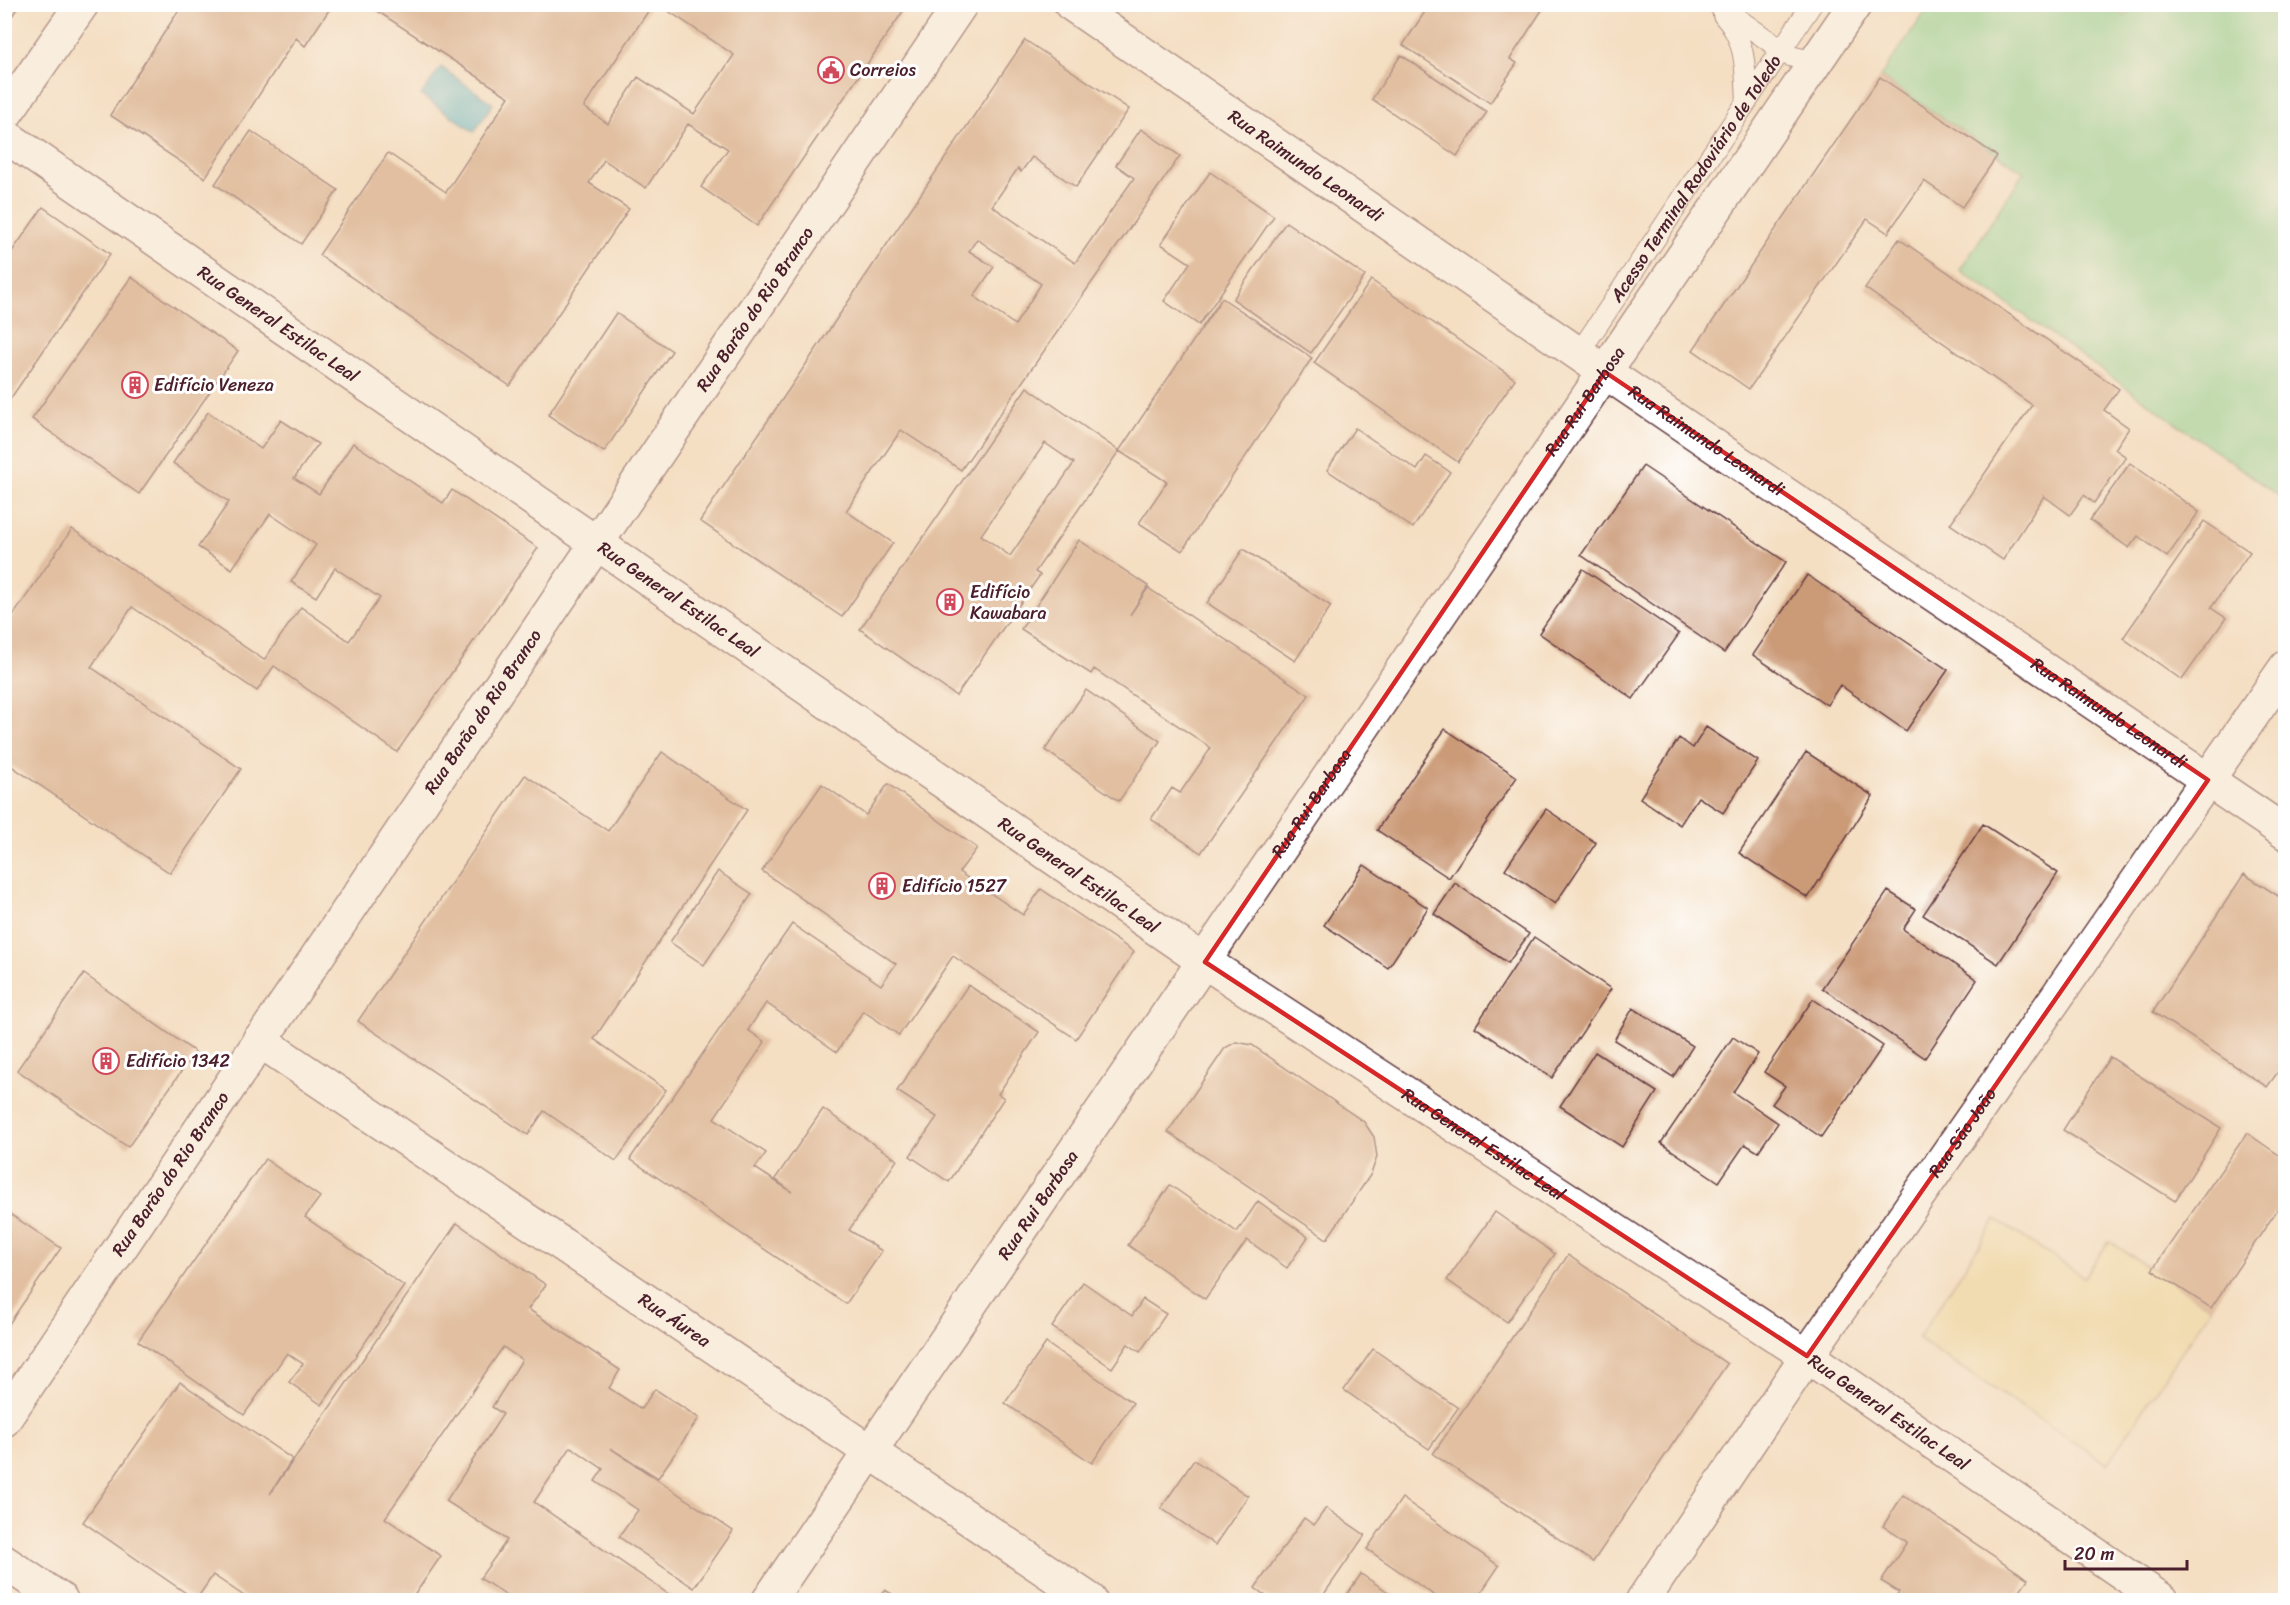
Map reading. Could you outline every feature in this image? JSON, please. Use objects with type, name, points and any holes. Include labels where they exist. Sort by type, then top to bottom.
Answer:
[{"type":"street","points":[[4,116],[82,4]]},
{"type":"street","name":"Rua Barão do Rio Branco","points":[[4,1419],[961,4]]},
{"type":"street","name":"Rua Raimundo Leonardi","points":[[1071,4],[1605,372],[2286,833]]},
{"type":"street","name":"Rua Rui Barbosa","points":[[769,1600],[1795,93],[1799,55],[1855,4]]},
{"type":"street","name":"Rua General Estilac Leal","points":[[4,135],[1205,962],[1807,1356],[2162,1600]]},
{"type":"street","name":"Rua São João","points":[[1643,1600],[1807,1356],[2286,668]]},
{"type":"street","name":"Rua Áurea","points":[[259,1040],[1090,1600]]},
{"type":"street","points":[[4,1562],[61,1600]]},
{"type":"lane","points":[[1715,4],[1799,55]]},
{"type":"lane","points":[[1715,4],[1731,24],[1744,52],[1747,102]]},
{"type":"lane","points":[[1799,55],[1800,4]]},
{"type":"lane","points":[[1799,25],[1812,4]]},
{"type":"lane","name":"Acesso Terminal Rodoviário de Toledo","points":[[1579,353],[1747,102],[1799,55]]},
{"type":"highlighted area","points":[[1605,372],[2208,780],[1807,1356],[1205,962]]},
{"type":"green space","points":[[1931,4],[2109,5],[2125,16],[2133,5],[2285,5],[2285,500],[1960,270],[2024,172],[1880,77]]},
{"type":"sand","points":[[1996,1219],[2084,1277],[2109,1241],[2211,1308],[2107,1464],[1918,1339]]},
{"type":"water","points":[[441,67],[493,104],[474,132],[421,95]]},
{"type":"building","points":[[4,4],[20,4],[4,28]]},
{"type":"building","points":[[183,4],[333,4],[305,46],[296,38],[205,178],[110,115]]},
{"type":"building","points":[[377,4],[653,4],[584,107],[608,124],[638,77],[694,114],[734,55],[658,4],[908,4],[757,226],[701,187],[728,149],[688,124],[646,188],[604,160],[589,183],[629,209],[510,386],[319,255],[388,153],[446,192],[509,97],[374,9]]},
{"type":"building","points":[[1430,4],[1546,4],[1510,59],[1517,63],[1490,103],[1403,45]]},
{"type":"building","points":[[1025,40],[1129,109],[1076,187],[1032,157],[1021,172],[1018,168],[992,206],[1075,263],[1134,178],[1116,165],[1141,129],[1180,156],[961,470],[901,430],[846,511],[893,543],[842,617],[700,521]],"holes":[[[977,239],[1041,284],[1015,325],[974,296],[994,267],[969,251]]]},
{"type":"building","points":[[1401,55],[1487,112],[1457,156],[1372,99]]},
{"type":"building","points":[[1880,77],[1997,156],[1962,207],[1924,181],[1888,233],[1867,219],[1749,389],[1693,350]]},
{"type":"building","points":[[251,131],[338,190],[301,244],[215,184]]},
{"type":"building","points":[[1210,172],[1274,216],[1199,325],[1164,301],[1190,263],[1161,244]]},
{"type":"building","points":[[43,207],[110,254],[4,408],[4,263]]},
{"type":"building","points":[[1286,222],[1365,276],[1311,353],[1233,299]]},
{"type":"building","points":[[1899,239],[2119,389],[2104,410],[2129,428],[2115,449],[2126,457],[2094,503],[2084,495],[2070,515],[2044,496],[2003,560],[1950,524],[2032,405],[1865,288]]},
{"type":"building","name":"Edifício Veneza","points":[[131,277],[238,351],[139,494],[32,419]]},
{"type":"building","points":[[1371,280],[1515,379],[1458,462],[1314,363]]},
{"type":"building","points":[[1222,298],[1312,358],[1182,551],[1139,523],[1167,482],[1119,451]]},
{"type":"building","points":[[616,313],[672,351],[604,452],[548,415]]},
{"type":"building","points":[[1027,387],[1119,451],[1035,572],[1040,575],[956,696],[860,629]],"holes":[[[1045,443],[1074,463],[1010,556],[981,535]]]},
{"type":"building","points":[[208,412],[261,449],[281,420],[318,444],[294,478],[319,494],[353,443],[443,503],[452,490],[538,548],[397,752],[274,666],[257,691],[132,607],[91,667],[241,769],[170,873],[4,761],[4,629],[72,529],[264,660],[301,607],[349,641],[380,598],[335,568],[316,597],[291,582],[316,545],[270,514],[232,569],[198,547],[229,502],[173,463]]},
{"type":"building","points":[[1355,428],[1417,470],[1426,456],[1450,472],[1413,528],[1327,470]]},
{"type":"building","points":[[2130,463],[2199,512],[2167,557],[2138,536],[2129,548],[2090,520]]},
{"type":"building","points":[[1643,466],[1786,562],[1724,653],[1581,555]]},
{"type":"building","points":[[2204,521],[2250,552],[2211,608],[2226,618],[2182,680],[2123,638]]},
{"type":"building","points":[[1079,540],[1148,586],[1130,615],[1148,588],[1309,695],[1201,853],[1151,819],[1172,788],[1180,793],[1211,748],[1094,669],[1091,674],[1021,629]]},
{"type":"building","points":[[1243,549],[1331,606],[1295,661],[1207,603]]},
{"type":"building","points":[[1583,569],[1679,634],[1633,699],[1539,633]]},
{"type":"building","points":[[1807,575],[1948,670],[1906,731],[1840,685],[1827,705],[1753,655]]},
{"type":"building","points":[[1086,690],[1160,741],[1119,801],[1045,750]]},
{"type":"building","points":[[1706,727],[1758,761],[1723,813],[1698,797],[1680,825],[1640,798],[1679,738],[1693,748]]},
{"type":"building","points":[[1445,729],[1517,777],[1449,878],[1377,830]]},
{"type":"building","points":[[662,752],[747,810],[594,1039],[666,1090],[616,1161],[544,1111],[528,1135],[358,1021],[525,775],[608,831]]},
{"type":"building","points":[[1806,752],[1873,796],[1808,898],[1739,853]]},
{"type":"building","points":[[822,784],[866,815],[888,784],[977,848],[959,872],[1023,915],[1041,889],[1134,952],[1076,1039],[953,956],[899,1035],[863,1011],[837,1052],[766,1003],[748,1030],[765,1042],[714,1118],[766,1153],[755,1168],[792,1192],[775,1179],[823,1109],[897,1160],[849,1230],[882,1251],[846,1304],[630,1159],[792,924],[881,985],[896,964],[762,871]]},
{"type":"building","points":[[1546,809],[1596,843],[1555,904],[1505,869]]},
{"type":"building","points":[[1983,824],[2058,873],[1998,964],[1923,915]]},
{"type":"building","points":[[1364,865],[1428,908],[1388,968],[1324,925]]},
{"type":"building","points":[[718,871],[752,894],[704,965],[670,942]]},
{"type":"building","points":[[2244,874],[2286,901],[2286,1061],[2267,1087],[2153,1012]]},
{"type":"building","points":[[1455,883],[1529,934],[1508,963],[1434,914]]},
{"type":"building","points":[[1888,891],[1916,909],[1903,929],[1977,980],[1925,1058],[1822,988]]},
{"type":"building","points":[[1534,937],[1611,989],[1552,1078],[1475,1027]]},
{"type":"building","name":"Edifício 1342","points":[[84,974],[195,1052],[128,1147],[17,1070]]},
{"type":"building","points":[[968,985],[1039,1032],[998,1094],[1004,1098],[949,1182],[910,1156],[937,1117],[897,1091]]},
{"type":"building","points":[[1813,999],[1883,1046],[1821,1137],[1772,1104],[1785,1086],[1764,1072]]},
{"type":"building","points":[[1633,1008],[1693,1046],[1673,1077],[1614,1040]]},
{"type":"building","points":[[1733,1037],[1758,1054],[1733,1092],[1778,1123],[1758,1152],[1745,1144],[1719,1182],[1661,1143]]},
{"type":"building","points":[[1236,1042],[1252,1045],[1364,1122],[1374,1137],[1377,1157],[1371,1174],[1327,1239],[1168,1132],[1225,1048]]},
{"type":"building","points":[[1595,1052],[1657,1092],[1622,1147],[1560,1106]]},
{"type":"building","points":[[2110,1057],[2221,1128],[2175,1201],[2063,1130]]},
{"type":"building","points":[[2247,1133],[2286,1160],[2286,1197],[2211,1308],[2152,1270]]},
{"type":"building","points":[[265,1159],[320,1197],[305,1217],[404,1286],[322,1405],[289,1382],[303,1364],[287,1353],[244,1415],[138,1341]]},
{"type":"building","points":[[1170,1185],[1237,1232],[1258,1201],[1308,1237],[1287,1268],[1247,1240],[1205,1299],[1128,1245]]},
{"type":"building","points":[[4,1210],[61,1248],[4,1331]]},
{"type":"building","points":[[1495,1212],[1555,1254],[1507,1322],[1447,1280]]},
{"type":"building","points":[[457,1223],[546,1285],[528,1309],[620,1370],[609,1388],[641,1409],[655,1389],[699,1418],[658,1478],[610,1448],[733,1531],[694,1588],[619,1537],[638,1510],[595,1481],[603,1469],[571,1447],[534,1502],[677,1600],[513,1600],[480,1578],[507,1540],[446,1501],[503,1414],[492,1407],[522,1360],[503,1347],[385,1518],[441,1556],[411,1600],[250,1600],[213,1575],[196,1600],[83,1522],[180,1382],[292,1459],[270,1494]]},
{"type":"building","points":[[1568,1255],[1727,1364],[1593,1562],[1433,1454]]},
{"type":"building","points":[[1083,1282],[1132,1316],[1143,1299],[1166,1314],[1140,1352],[1128,1344],[1112,1368],[1052,1327]]},
{"type":"building","points":[[1046,1343],[1133,1403],[1092,1463],[1005,1403]]},
{"type":"building","points":[[1373,1349],[1458,1408],[1429,1449],[1344,1390]]},
{"type":"building","points":[[1194,1460],[1248,1496],[1215,1545],[1161,1508]]},
{"type":"building","points":[[1903,1495],[2028,1579],[2013,1600],[1893,1600],[1899,1592],[1881,1581],[1907,1542],[1883,1526]]},
{"type":"building","points":[[1402,1498],[1499,1566],[1476,1600],[1441,1600],[1367,1549]]},
{"type":"building","points":[[1326,1508],[1365,1535],[1320,1600],[1269,1600],[1255,1588],[1304,1518],[1314,1525]]},
{"type":"building","points":[[1361,1574],[1400,1600],[1343,1600]]},
{"type":"building","points":[[885,1590],[902,1600],[878,1600]]},
{"type":"place","name":"Correios","points":[[831,70]]},
{"type":"place","name":"Edifício Veneza","points":[[135,385]]},
{"type":"place","name":"Edifício Kawabara","points":[[950,602]]},
{"type":"place","name":"Edifício 1527","points":[[882,886]]},
{"type":"place","name":"Edifício 1342","points":[[106,1061]]}]
